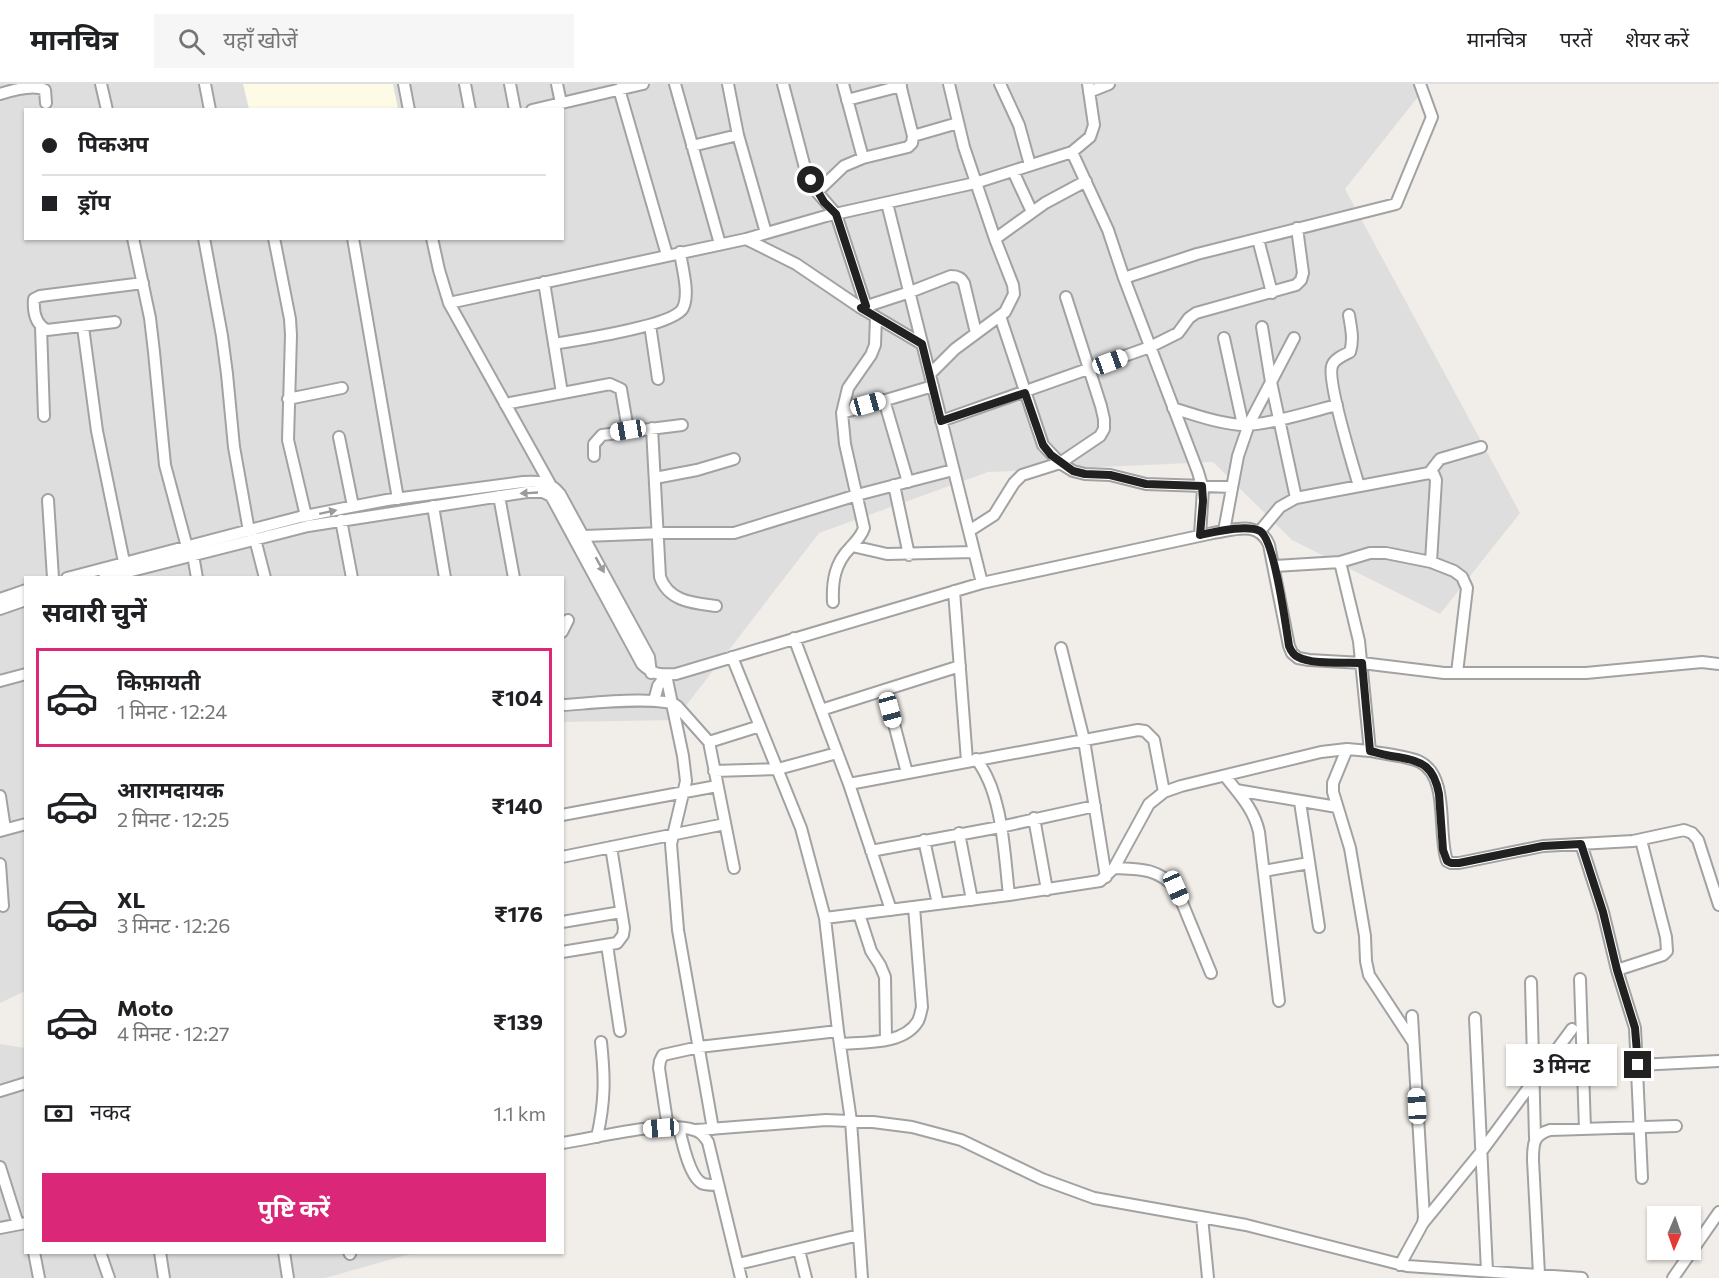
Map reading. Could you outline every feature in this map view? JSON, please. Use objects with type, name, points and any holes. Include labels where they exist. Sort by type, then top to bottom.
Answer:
[{"type":"street","points":[[101,84],[107,108]]},
{"type":"street","points":[[205,84],[210,108]]},
{"type":"street","points":[[404,84],[409,108]]},
{"type":"street","points":[[465,84],[470,108]]},
{"type":"street","points":[[510,84],[515,108]]},
{"type":"street","points":[[557,84],[561,103]]},
{"type":"street","points":[[540,108],[643,84]]},
{"type":"street","points":[[675,84],[720,244]]},
{"type":"street","points":[[728,84],[738,135],[766,233]]},
{"type":"street","points":[[783,84],[798,149],[817,192],[836,214],[863,307]]},
{"type":"street","points":[[843,84],[863,158]]},
{"type":"street","points":[[930,374],[955,350],[1000,316],[1008,307],[1014,294],[1013,285],[975,183],[949,84]]},
{"type":"street","points":[[1000,84],[1019,125],[1030,165]]},
{"type":"street","points":[[449,303],[746,239],[836,214],[975,183],[1072,152],[1090,137],[1094,125],[1089,88],[1109,84]]},
{"type":"street","points":[[1124,278],[1197,254],[1396,204],[1432,117],[1420,84]]},
{"type":"street","points":[[817,192],[844,166],[863,158],[908,147],[912,143],[913,136],[900,85],[847,100]]},
{"type":"street","points":[[0,94],[23,86],[41,87],[45,90],[46,103]]},
{"type":"street","points":[[619,89],[667,255]]},
{"type":"street","points":[[913,136],[958,123]]},
{"type":"street","points":[[692,146],[738,135]]},
{"type":"street","points":[[1072,152],[1108,230],[1202,486],[1200,535]]},
{"type":"street","points":[[1013,171],[1032,212]]},
{"type":"street","points":[[995,239],[1032,212],[1086,181]]},
{"type":"street","points":[[887,203],[982,583]]},
{"type":"street","points":[[941,421],[1150,347],[1178,333],[1189,318],[1196,313],[1289,288],[1301,280],[1303,273],[1297,228]]},
{"type":"street","points":[[746,239],[796,264],[922,344]]},
{"type":"street","points":[[1258,239],[1272,293]]},
{"type":"street","points":[[133,240],[154,352],[165,465],[196,576]]},
{"type":"street","points":[[204,240],[227,374],[239,483],[264,576]]},
{"type":"street","points":[[274,240],[290,319],[288,440],[306,516]]},
{"type":"street","points":[[353,240],[398,499]]},
{"type":"street","points":[[432,240],[449,303],[550,484],[560,494],[584,536],[649,657],[651,673]]},
{"type":"street","points":[[554,345],[650,325],[674,317],[682,309],[686,297],[680,252]]},
{"type":"street","points":[[863,307],[951,276],[962,279],[976,333]]},
{"type":"street","points":[[544,282],[562,393]]},
{"type":"street","points":[[115,322],[47,330],[41,327],[36,320],[33,302],[35,298],[142,283]]},
{"type":"street","points":[[969,531],[994,515],[1014,483],[1022,475],[1060,463],[1100,436],[1104,429],[1101,406],[1066,297]]},
{"type":"street","points":[[1349,315],[1353,340],[1350,352],[1336,360],[1332,365],[1331,374],[1359,486]]},
{"type":"street","points":[[833,602],[834,577],[838,563],[862,535],[864,528],[845,444],[842,413],[848,388],[871,355],[876,316]]},
{"type":"street","points":[[1000,316],[1043,445],[1060,463],[1073,471],[1085,474],[1110,475],[1146,484],[1232,487]]},
{"type":"street","points":[[650,325],[658,380]]},
{"type":"street","points":[[41,327],[44,416]]},
{"type":"street","points":[[82,327],[97,431],[128,570]]},
{"type":"street","points":[[1262,327],[1271,382],[1296,498]]},
{"type":"street","points":[[1224,338],[1246,425]]},
{"type":"street","points":[[1224,531],[1246,425],[1294,338]]},
{"type":"street","points":[[505,404],[610,384],[615,385],[621,389],[628,430]]},
{"type":"street","points":[[842,413],[933,386]]},
{"type":"street","points":[[288,399],[342,388]]},
{"type":"street","points":[[884,400],[908,482]]},
{"type":"street","points":[[1173,408],[1197,416],[1246,425],[1337,405]]},
{"type":"street","points":[[594,456],[594,444],[602,435],[682,425]]},
{"type":"street","points":[[652,428],[660,577],[664,587],[680,599],[716,606]]},
{"type":"street","points":[[339,437],[353,507]]},
{"type":"street","points":[[1429,473],[1440,459],[1481,447]]},
{"type":"street","points":[[655,478],[697,470],[734,459]]},
{"type":"street","points":[[584,536],[734,533],[857,495],[953,470]]},
{"type":"street","points":[[1260,531],[1280,507],[1296,498],[1429,473],[1434,475],[1436,480],[1431,562]]},
{"type":"street","points":[[110,576],[190,551],[252,535],[306,516],[398,499],[523,482],[550,484]]},
{"type":"street","points":[[894,486],[909,555]]},
{"type":"street","points":[[252,535],[499,496],[543,492],[551,496],[638,659],[651,673],[666,675],[676,674],[982,583],[1241,528],[1260,531],[1266,537],[1275,566],[1289,646],[1298,658],[1457,673],[1586,673],[1702,662],[1719,664]]},
{"type":"street","points":[[499,496],[514,576]]},
{"type":"street","points":[[48,500],[53,576]]},
{"type":"street","points":[[433,506],[445,576]]},
{"type":"street","points":[[341,520],[352,576]]},
{"type":"street","points":[[852,546],[887,554],[974,552]]},
{"type":"street","points":[[1275,566],[1340,562],[1377,552],[1431,562],[1454,571],[1462,577],[1467,588],[1457,673]]},
{"type":"street","points":[[1340,562],[1354,617],[1362,663],[1370,751]]},
{"type":"street","points":[[82,576],[128,570]]},
{"type":"street","points":[[0,599],[24,591]]},
{"type":"street","points":[[954,591],[971,760],[983,768],[996,802],[1009,895]]},
{"type":"street","points":[[0,609],[24,601]]},
{"type":"street","points":[[564,628],[568,620]]},
{"type":"street","points":[[794,638],[849,784],[891,910]]},
{"type":"street","points":[[1060,648],[1084,740],[1106,877]]},
{"type":"street","points":[[732,657],[801,828],[825,918],[851,1121],[862,1278]]},
{"type":"street","points":[[821,710],[960,666]]},
{"type":"street","points":[[0,681],[24,675]]},
{"type":"street","points":[[654,701],[658,686],[666,675]]},
{"type":"street","points":[[666,675],[683,756],[685,791],[673,834],[671,855],[676,885],[678,930],[714,1129]]},
{"type":"street","points":[[885,690],[907,773]]},
{"type":"street","points":[[564,705],[654,701],[672,703],[709,742],[734,868]]},
{"type":"street","points":[[709,742],[760,726]]},
{"type":"street","points":[[849,784],[1138,730],[1145,731],[1154,740],[1164,792]]},
{"type":"street","points":[[1347,749],[1333,783],[1333,792],[1350,848],[1365,936],[1366,961],[1370,975],[1413,1042]]},
{"type":"street","points":[[825,918],[1085,885],[1100,881],[1114,868],[1149,804],[1164,792],[1321,752],[1347,749],[1412,759],[1428,768],[1437,785],[1443,850],[1447,861],[1451,863],[1543,846],[1641,840],[1684,830],[1692,833],[1698,840],[1719,904]]},
{"type":"street","points":[[714,771],[778,770],[837,753]]},
{"type":"street","points":[[1225,776],[1256,819],[1279,1001]]},
{"type":"street","points":[[564,815],[717,786]]},
{"type":"street","points":[[1236,790],[1337,807]]},
{"type":"street","points":[[0,796],[2,830],[24,824]]},
{"type":"street","points":[[1300,802],[1319,927]]},
{"type":"street","points":[[871,851],[1000,827],[1095,806]]},
{"type":"street","points":[[1034,818],[1047,890]]},
{"type":"street","points":[[564,857],[725,824]]},
{"type":"street","points":[[959,833],[972,900]]},
{"type":"street","points":[[924,840],[938,904]]},
{"type":"street","points":[[1617,970],[1664,955],[1667,951],[1666,938],[1641,840]]},
{"type":"street","points":[[1581,844],[1603,912],[1617,970],[1635,1028],[1642,1178]]},
{"type":"street","points":[[564,952],[616,944],[623,935],[611,847]]},
{"type":"street","points":[[1264,871],[1309,863]]},
{"type":"street","points":[[0,864],[3,906]]},
{"type":"street","points":[[1114,868],[1152,871],[1166,878],[1176,888],[1211,973]]},
{"type":"street","points":[[840,1044],[897,1037],[910,1030],[918,1020],[922,1007],[915,907]]},
{"type":"street","points":[[564,922],[621,912]]},
{"type":"street","points":[[859,914],[871,951],[885,977],[886,1039]]},
{"type":"street","points":[[607,945],[620,1031]]},
{"type":"street","points":[[1580,980],[1585,1129]]},
{"type":"street","points":[[1531,982],[1535,1138],[1533,1160],[1539,1274]]},
{"type":"street","points":[[1412,1016],[1423,1223]]},
{"type":"street","points":[[1475,1018],[1486,1271]]},
{"type":"street","points":[[1400,1265],[1423,1223],[1481,1152],[1572,1029]]},
{"type":"street","points":[[718,1185],[703,1184],[698,1181],[673,1128],[659,1068],[663,1055],[699,1047],[838,1031]]},
{"type":"street","points":[[597,1137],[605,1079],[601,1042]]},
{"type":"street","points":[[1638,1065],[1719,1061]]},
{"type":"street","points":[[0,1091],[24,1084]]},
{"type":"street","points":[[564,1143],[646,1130],[673,1128],[696,1130],[826,1120],[912,1127],[940,1133],[986,1151],[1042,1179],[1094,1198],[1246,1225],[1400,1265],[1582,1278]]},
{"type":"street","points":[[1535,1138],[1550,1130],[1676,1126]]},
{"type":"street","points":[[696,1130],[703,1134],[708,1142],[741,1278]]},
{"type":"street","points":[[0,1167],[22,1224],[0,1228]]},
{"type":"street","points":[[1673,1278],[1719,1212]]},
{"type":"street","points":[[1202,1217],[1208,1278]]},
{"type":"street","points":[[738,1264],[859,1235]]},
{"type":"street","points":[[799,1250],[806,1278]]},
{"type":"street","points":[[34,1254],[39,1278]]},
{"type":"street","points":[[101,1254],[110,1278]]},
{"type":"street","points":[[160,1254],[164,1278]]},
{"type":"street","points":[[284,1254],[288,1278]]},
{"type":"shaded area","points":[[0,84],[1428,84],[1345,189],[1520,513],[1440,614],[1292,540],[1213,462],[988,472],[819,533],[675,720],[564,722],[564,576],[24,576],[24,991],[0,1003]]},
{"type":"shaded area","points":[[243,84],[393,84],[398,108],[249,108]]},
{"type":"shaded area","points":[[0,1044],[24,1048],[24,1254],[410,1254],[325,1278],[0,1278]]},
{"type":"route","points":[[811,180],[824,202],[836,214],[866,306],[861,308],[922,344],[941,421],[1025,393],[1043,445],[1060,463],[1073,471],[1110,475],[1146,484],[1202,486],[1200,535],[1241,528],[1260,531],[1266,537],[1275,566],[1292,653],[1298,658],[1309,660],[1362,663],[1370,751],[1421,762],[1434,776],[1439,794],[1443,850],[1447,861],[1459,863],[1543,846],[1581,844],[1603,912],[1617,970],[1635,1028],[1638,1065]]}]
